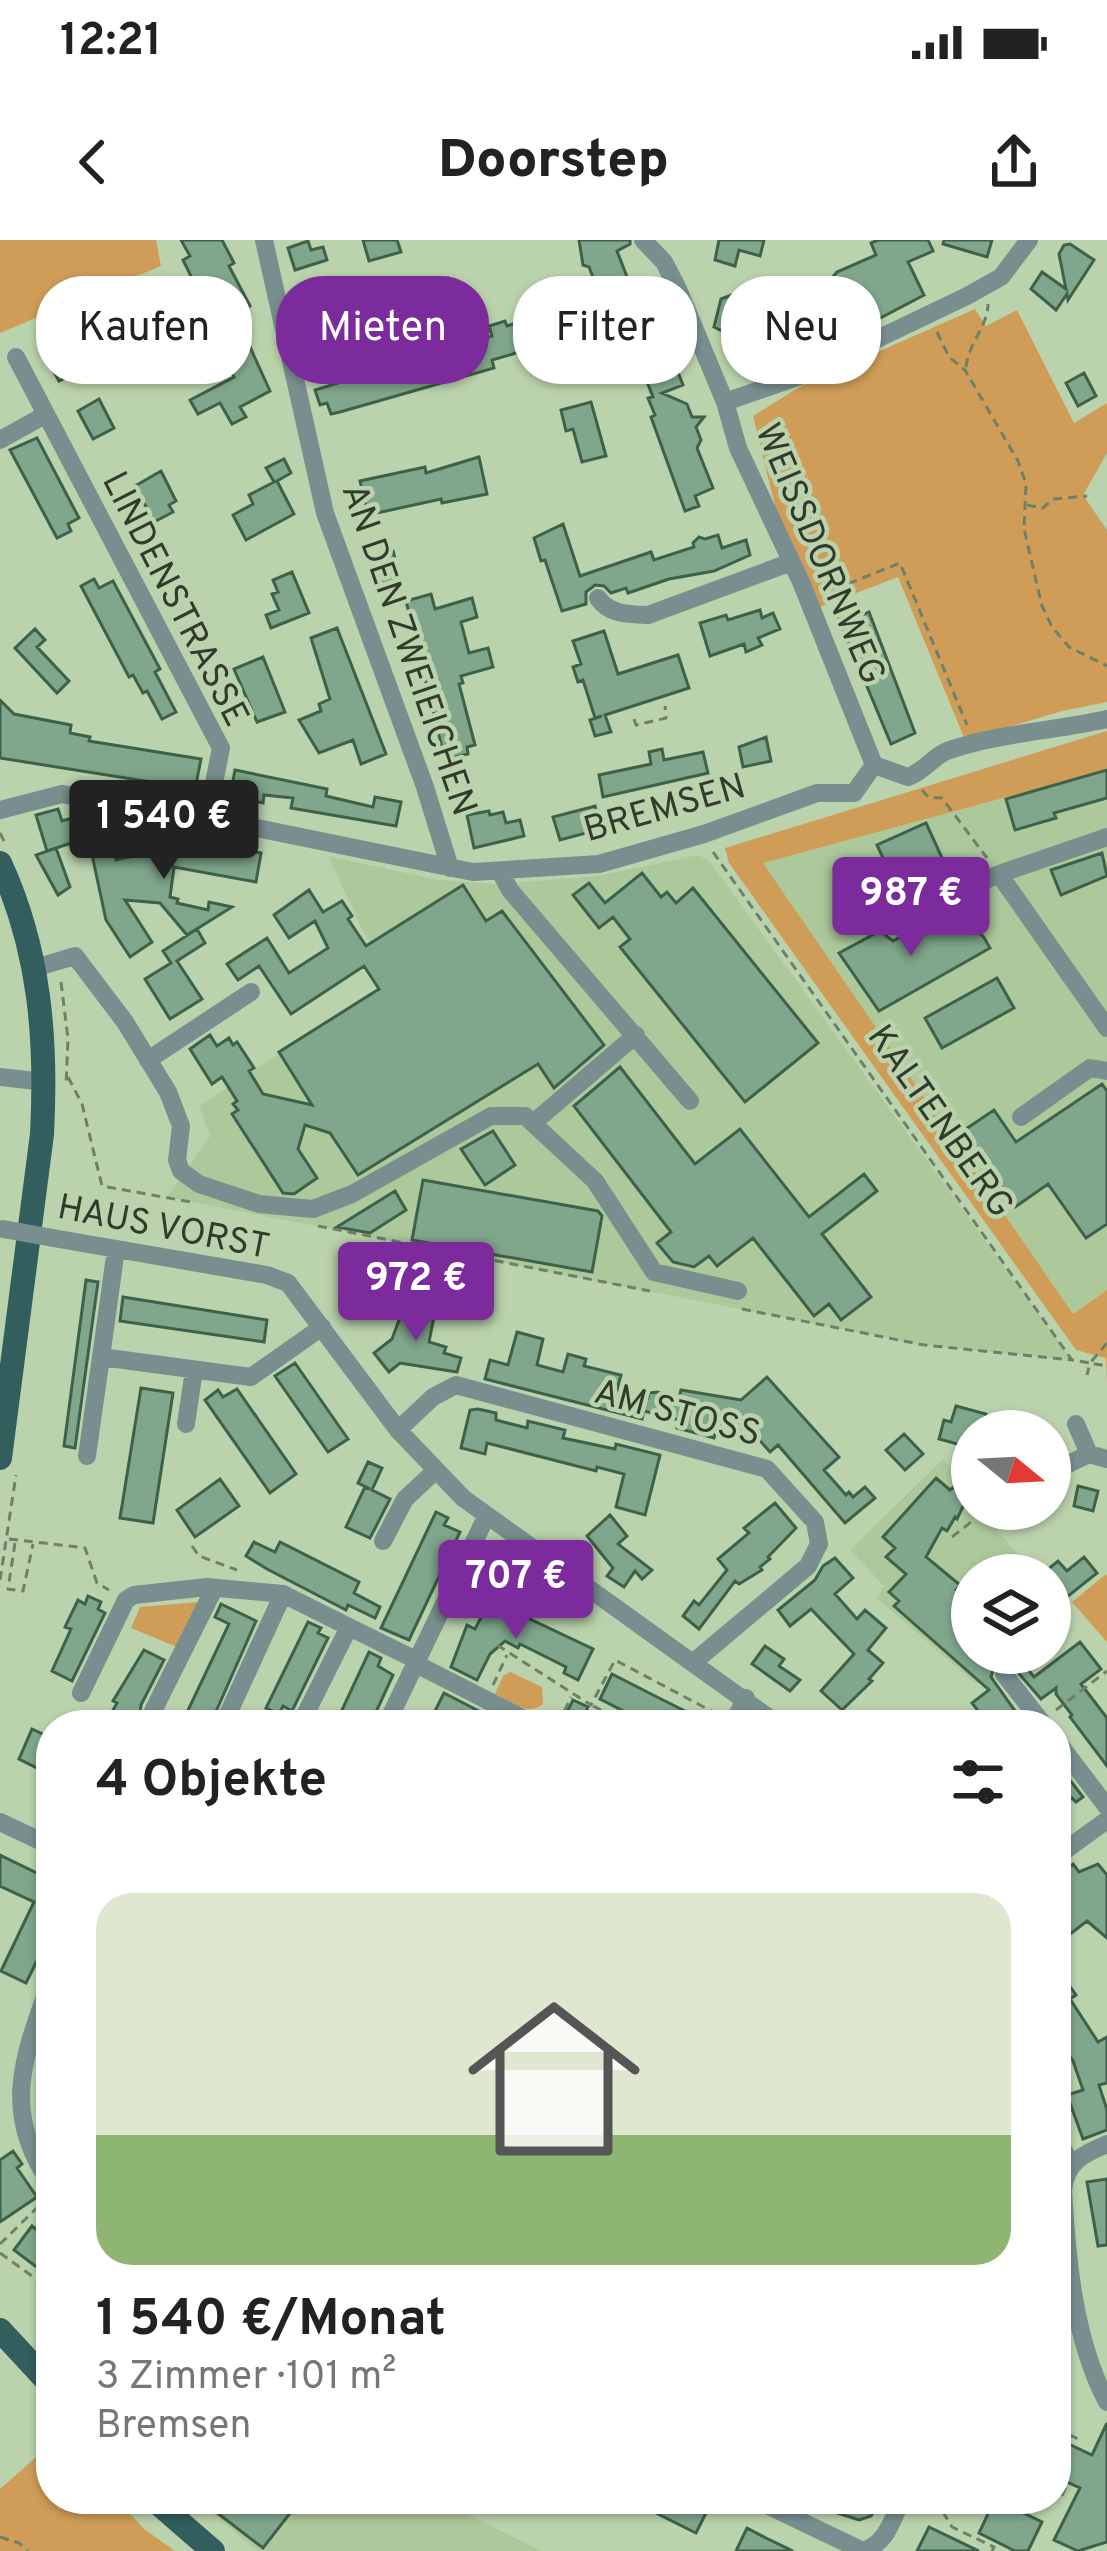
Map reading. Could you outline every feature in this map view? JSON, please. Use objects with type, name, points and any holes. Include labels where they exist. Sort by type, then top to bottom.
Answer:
[{"type":"main road","points":[[0,863],[22,917],[57,1080],[0,1458]]},
{"type":"main road","points":[[0,2330],[36,2369]]},
{"type":"main road","points":[[170,2514],[213,2551]]},
{"type":"street","name":"AN DEN ZWEIEICHEN","points":[[264,240],[325,513],[450,868]]},
{"type":"street","name":"WEISSDORNWEG","points":[[644,240],[671,276],[725,401],[738,448],[801,582],[874,765]]},
{"type":"street","points":[[725,401],[800,376],[988,284],[1001,277],[1029,240]]},
{"type":"street","name":"LINDENSTRASSE","points":[[16,358],[221,748],[207,818]]},
{"type":"street","points":[[0,440],[45,415]]},
{"type":"street","points":[[598,598],[604,607],[623,614],[648,615],[789,563]]},
{"type":"street","points":[[874,765],[908,777],[930,767],[939,754],[974,743],[1107,719]]},
{"type":"street","name":"BREMSEN","points":[[0,810],[62,794],[450,868],[500,871],[599,864],[704,834],[817,793],[854,793],[874,765]]},
{"type":"street","points":[[890,923],[999,874],[1107,836]]},
{"type":"street","points":[[500,871],[510,890],[690,1101]]},
{"type":"street","points":[[999,874],[1107,1028]]},
{"type":"street","points":[[35,968],[75,956],[178,1110],[181,1171],[199,1184],[309,1216],[491,1115],[525,1116],[595,1181],[654,1272],[740,1300]]},
{"type":"street","points":[[148,1060],[250,992]]},
{"type":"street","points":[[533,1124],[636,1034]]},
{"type":"street","points":[[1021,1117],[1090,1067],[1107,1071]]},
{"type":"street","points":[[0,1077],[57,1080]]},
{"type":"street","name":"HAUS VORST","points":[[2,1229],[267,1275],[288,1283],[434,1472],[486,1516],[761,1710]]},
{"type":"street","points":[[87,1456],[116,1249]]},
{"type":"street","points":[[101,1357],[250,1377],[322,1327]]},
{"type":"street","points":[[186,1424],[194,1370]]},
{"type":"street","name":"AM STOSS","points":[[398,1430],[433,1397],[456,1385],[767,1468],[814,1522],[819,1544],[808,1565],[694,1661]]},
{"type":"street","points":[[1076,1424],[1098,1457]]},
{"type":"street","points":[[383,1541],[405,1499],[434,1472]]},
{"type":"street","points":[[394,1710],[486,1516]]},
{"type":"street","points":[[154,1710],[214,1589]]},
{"type":"street","points":[[81,1694],[126,1600],[165,1591],[214,1589],[283,1594],[506,1710]]},
{"type":"street","points":[[230,1710],[283,1594]]},
{"type":"street","points":[[308,1710],[349,1627]]},
{"type":"street","points":[[1004,1674],[1033,1710]]},
{"type":"street","points":[[740,1710],[746,1698]]},
{"type":"street","points":[[1071,1760],[1107,1807]]},
{"type":"street","points":[[1071,1846],[1107,1820]]},
{"type":"street","points":[[0,1822],[36,1839]]},
{"type":"street","points":[[36,2023],[20,2069],[18,2095],[36,2164]]},
{"type":"street","points":[[1071,2165],[1107,2144]]},
{"type":"street","points":[[1071,2267],[1094,2377],[1107,2402]]},
{"type":"street","points":[[1071,2301],[1077,2301]]},
{"type":"street","points":[[785,2514],[863,2551],[877,2546],[895,2514]]},
{"type":"path","points":[[965,370],[969,346],[988,313],[988,284]]},
{"type":"path","points":[[929,314],[949,357],[965,370],[1018,461],[1026,484],[1024,529],[1052,627],[1069,647],[1107,666]]},
{"type":"path","points":[[1025,505],[1043,508],[1054,500],[1088,496]]},
{"type":"path","points":[[801,582],[812,578],[835,589],[900,563],[974,743]]},
{"type":"path","points":[[634,719],[636,725],[666,718],[665,706]]},
{"type":"path","points":[[908,777],[928,797],[942,798],[999,874]]},
{"type":"path","name":"KALTENBERG","points":[[704,834],[716,859],[1072,1360]]},
{"type":"path","points":[[57,1080],[82,1104],[102,1186],[190,1202]]},
{"type":"path","points":[[309,1216],[649,1291]]},
{"type":"path","points":[[740,1300],[924,1345],[1107,1366]]},
{"type":"path","points":[[1087,1375],[1107,1343]]},
{"type":"path","points":[[952,1537],[961,1530]]},
{"type":"path","points":[[7,1539],[85,1547],[97,1583],[126,1600]]},
{"type":"path","points":[[15,1540],[8,1589],[23,1591],[34,1542]]},
{"type":"path","points":[[191,1546],[204,1558]]},
{"type":"path","points":[[497,1645],[601,1710]]},
{"type":"path","points":[[486,1700],[508,1654]]},
{"type":"path","points":[[591,1705],[615,1660],[708,1710]]},
{"type":"path","points":[[1059,1710],[1107,1671]]},
{"type":"path","points":[[565,1710],[572,1695]]},
{"type":"path","points":[[0,2244],[36,2209]]},
{"type":"path","points":[[0,2253],[36,2279]]},
{"type":"path","points":[[1071,2436],[1078,2439]]},
{"type":"path","points":[[944,2514],[952,2528],[994,2547],[992,2551]]},
{"type":"path","points":[[0,2537],[28,2551]]},
{"type":"shaded area","points":[[0,240],[156,240],[161,266],[137,276],[36,276],[36,318],[0,333]]},
{"type":"shaded area","points":[[975,309],[986,326],[1017,310],[1074,423],[1107,403],[1107,453],[1083,495],[1107,530],[1107,702],[965,740],[898,577],[812,610],[789,563],[753,416],[806,384],[881,384],[881,351]]},
{"type":"shaded area","points":[[1107,731],[1107,770],[763,863],[1073,1314],[1107,1290],[1107,1381],[1106,1358],[1076,1350],[729,863],[725,848]]},
{"type":"shaded area","points":[[1107,770],[1107,1290],[1073,1314],[763,863]]},
{"type":"shaded area","points":[[699,855],[710,862],[1072,1360],[924,1345],[167,1197],[210,1136],[199,1106],[393,980],[361,927],[328,856],[438,880],[498,884],[597,876]]},
{"type":"shaded area","points":[[943,1459],[951,1467],[951,1530],[997,1530],[1018,1554],[951,1554],[951,1662],[877,1598],[884,1586],[850,1550]]},
{"type":"shaded area","points":[[1107,1576],[1107,1642],[1072,1602]]},
{"type":"shaded area","points":[[199,1602],[177,1647],[131,1628],[140,1607]]},
{"type":"shaded area","points":[[510,1672],[542,1687],[543,1704],[525,1708],[495,1694]]},
{"type":"shaded area","points":[[964,1674],[988,1674],[976,1684]]},
{"type":"shaded area","points":[[36,2457],[36,2514],[130,2514],[175,2551],[0,2551],[0,2489]]},
{"type":"shaded area","points":[[212,2514],[467,2514],[541,2551],[258,2551]]},
{"type":"building","points":[[181,240],[222,240],[234,263],[229,266],[234,276],[191,276],[183,260],[190,256]]},
{"type":"building","points":[[363,240],[397,240],[401,252],[369,261]]},
{"type":"building","points":[[579,240],[630,240],[617,251],[627,276],[592,276],[583,265]]},
{"type":"building","points":[[719,240],[764,240],[760,256],[739,250],[735,266],[715,260]]},
{"type":"building","points":[[928,240],[933,251],[908,262],[924,295],[881,318],[881,276],[834,276],[876,255],[871,243]]},
{"type":"building","points":[[944,240],[992,240],[987,257],[943,244]]},
{"type":"building","points":[[308,241],[311,250],[323,247],[327,260],[295,270],[288,248]]},
{"type":"building","points":[[1070,244],[1094,260],[1056,310],[1031,289],[1042,272],[1066,289],[1059,254]]},
{"type":"building","points":[[721,299],[721,330],[714,327]]},
{"type":"building","points":[[505,321],[507,326],[513,324],[513,354],[492,360],[494,368],[489,369],[489,326]]},
{"type":"building","points":[[252,351],[270,391],[240,407],[246,417],[232,424],[220,403],[198,414],[190,400],[221,384],[252,384]]},
{"type":"building","points":[[1084,373],[1096,396],[1078,406],[1066,383]]},
{"type":"building","points":[[335,384],[438,384],[331,414],[327,403],[320,405],[315,390]]},
{"type":"building","points":[[648,384],[683,384],[662,393],[687,404],[692,417],[704,417],[696,427],[701,440],[697,448],[713,488],[695,496],[699,506],[685,511],[651,417],[655,415],[648,398],[653,397]]},
{"type":"building","points":[[99,399],[114,428],[93,439],[78,411]]},
{"type":"building","points":[[591,402],[606,456],[582,462],[573,429],[566,431],[561,410]]},
{"type":"building","points":[[37,438],[79,518],[68,524],[71,531],[57,538],[10,450]]},
{"type":"building","points":[[479,457],[487,494],[368,515],[360,481],[425,467],[426,473]]},
{"type":"building","points":[[284,459],[291,473],[277,481],[294,514],[246,540],[233,515],[253,504],[249,495],[274,482],[266,468]]},
{"type":"building","points":[[161,471],[176,501],[169,505],[173,512],[154,522],[135,486]]},
{"type":"building","points":[[563,524],[580,576],[651,552],[654,560],[694,547],[699,537],[718,535],[722,548],[746,540],[750,555],[714,571],[628,593],[626,588],[611,593],[595,585],[586,592],[586,604],[562,611],[534,538]]},
{"type":"building","points":[[393,551],[402,585],[378,591],[370,557]]},
{"type":"building","points":[[292,572],[309,613],[271,628],[266,615],[279,610],[272,594],[278,592],[273,580]]},
{"type":"building","points":[[94,579],[99,588],[113,581],[160,669],[155,672],[176,712],[162,719],[147,691],[143,693],[133,675],[129,677],[81,586]]},
{"type":"building","points":[[431,594],[435,609],[472,598],[477,617],[461,622],[469,653],[488,648],[493,667],[461,676],[475,745],[467,747],[468,754],[445,760],[406,601]]},
{"type":"building","points":[[855,604],[860,616],[869,612],[915,733],[891,744],[836,612]]},
{"type":"building","points":[[760,610],[762,618],[773,613],[780,629],[758,638],[762,645],[746,652],[744,644],[710,656],[700,623]]},
{"type":"building","points":[[337,628],[386,754],[361,764],[353,740],[319,753],[299,720],[321,711],[319,704],[330,699],[311,638]]},
{"type":"building","points":[[35,629],[45,640],[37,647],[69,681],[57,693],[15,648]]},
{"type":"building","points":[[604,631],[618,674],[678,655],[689,688],[605,715],[611,732],[595,736],[590,720],[602,716],[595,718],[583,680],[578,682],[573,667],[581,664],[573,641]]},
{"type":"building","points":[[263,657],[285,712],[257,722],[234,669]]},
{"type":"building","points":[[0,700],[14,714],[71,725],[70,733],[90,737],[89,741],[201,759],[195,789],[0,758]]},
{"type":"building","points":[[766,737],[771,761],[743,767],[739,747]]},
{"type":"building","points":[[662,749],[664,760],[703,752],[708,773],[603,797],[599,775],[651,764],[649,752]]},
{"type":"building","points":[[235,770],[327,789],[326,796],[373,807],[375,797],[401,802],[396,826],[291,808],[293,798],[264,795],[263,803],[230,796]]},
{"type":"building","points":[[1107,770],[1107,798],[1015,830],[1006,799]]},
{"type":"building","points":[[595,806],[601,829],[560,840],[553,817]]},
{"type":"building","points":[[58,809],[62,821],[86,814],[93,836],[47,851],[36,815]]},
{"type":"building","points":[[489,811],[490,815],[503,812],[506,823],[520,820],[524,836],[474,848],[467,815]]},
{"type":"building","points":[[926,823],[944,862],[895,884],[877,845]]},
{"type":"building","points":[[147,832],[261,853],[256,882],[174,867],[170,897],[178,899],[177,903],[208,910],[209,902],[232,907],[187,935],[160,903],[125,900],[152,942],[130,957],[106,920],[91,850],[112,845],[116,860],[142,854]]},
{"type":"building","points":[[56,848],[70,887],[58,895],[36,855]]},
{"type":"building","points":[[1102,853],[1107,876],[1061,895],[1051,870]]},
{"type":"building","points":[[642,873],[661,897],[667,892],[676,903],[693,888],[818,1043],[745,1102],[620,947],[630,939],[613,917],[599,928],[573,895],[589,883],[605,903]]},
{"type":"building","points":[[463,885],[486,921],[502,911],[604,1045],[554,1088],[538,1064],[358,1175],[330,1133],[305,1125],[298,1149],[317,1178],[294,1194],[283,1193],[232,1114],[238,1110],[233,1104],[237,1101],[222,1077],[212,1084],[190,1049],[210,1035],[217,1046],[229,1038],[254,1068],[249,1071],[263,1094],[312,1105],[279,1052],[379,989],[364,966],[291,1014],[259,966],[238,980],[227,964],[267,938],[289,973],[328,948],[315,921],[289,938],[274,915],[309,890],[323,912],[342,901],[366,946]]},
{"type":"building","points":[[940,915],[945,924],[954,919],[983,936],[990,948],[879,1011],[839,953],[880,931],[893,941]]},
{"type":"building","points":[[197,929],[205,943],[177,961],[202,999],[170,1019],[145,979],[171,963],[163,951]]},
{"type":"building","points":[[997,978],[1014,1008],[942,1048],[925,1018]]},
{"type":"building","points":[[620,1067],[695,1164],[740,1129],[809,1217],[864,1174],[877,1191],[822,1234],[871,1297],[841,1320],[829,1304],[814,1316],[753,1238],[717,1266],[709,1256],[694,1267],[673,1262],[657,1243],[671,1232],[574,1106]]},
{"type":"building","points":[[1102,1084],[1107,1091],[1107,1224],[1086,1238],[1048,1184],[1015,1207],[963,1131],[994,1110],[1016,1142]]},
{"type":"building","points":[[493,1131],[515,1165],[485,1185],[461,1149]]},
{"type":"building","points":[[423,1180],[598,1211],[602,1216],[592,1272],[412,1240]]},
{"type":"building","points":[[395,1191],[406,1210],[370,1233],[337,1227]]},
{"type":"building","points":[[86,1280],[98,1282],[75,1448],[64,1446]]},
{"type":"building","points":[[449,1296],[465,1299],[461,1318],[445,1314]]},
{"type":"building","points":[[123,1297],[267,1320],[264,1342],[120,1321]]},
{"type":"building","points":[[405,1304],[435,1311],[429,1342],[461,1358],[457,1372],[400,1363],[389,1372],[374,1353],[392,1339]]},
{"type":"building","points":[[517,1332],[543,1339],[537,1365],[563,1372],[568,1354],[586,1359],[584,1366],[621,1375],[617,1390],[648,1398],[649,1393],[657,1392],[679,1398],[681,1390],[741,1400],[767,1377],[839,1457],[824,1470],[846,1495],[849,1492],[853,1497],[865,1487],[875,1498],[845,1523],[778,1445],[770,1452],[755,1435],[747,1442],[717,1428],[714,1438],[677,1428],[679,1420],[644,1411],[642,1419],[485,1379],[490,1360],[508,1365]]},
{"type":"building","points":[[295,1363],[348,1439],[328,1452],[275,1376]]},
{"type":"building","points":[[141,1388],[173,1393],[153,1523],[120,1518]]},
{"type":"building","points":[[237,1389],[296,1474],[270,1493],[205,1400],[218,1390],[223,1397]]},
{"type":"building","points":[[470,1410],[496,1413],[496,1420],[527,1428],[528,1421],[565,1430],[563,1438],[660,1455],[645,1515],[616,1507],[624,1474],[487,1443],[485,1454],[461,1448]]},
{"type":"building","points":[[944,1420],[951,1422],[951,1442],[939,1439]]},
{"type":"building","points":[[904,1434],[923,1454],[905,1470],[886,1450]]},
{"type":"building","points":[[368,1462],[382,1468],[372,1490],[390,1499],[370,1538],[346,1527],[365,1487],[370,1489],[358,1483]]},
{"type":"building","points":[[936,1478],[951,1489],[951,1524],[947,1531],[942,1528],[926,1557],[951,1578],[951,1656],[894,1606],[899,1601],[889,1592],[906,1574],[886,1557],[895,1548],[883,1537]]},
{"type":"building","points":[[220,1479],[239,1506],[195,1537],[177,1510]]},
{"type":"building","points":[[1078,1486],[1098,1491],[1093,1511],[1074,1506]]},
{"type":"building","points":[[775,1503],[796,1528],[762,1570],[739,1584],[735,1581],[699,1629],[683,1616],[694,1601],[699,1605],[727,1570],[718,1559],[749,1533],[744,1528]]},
{"type":"building","points":[[436,1512],[448,1518],[444,1525],[460,1532],[409,1640],[381,1628]]},
{"type":"building","points":[[610,1515],[627,1536],[618,1544],[652,1570],[642,1579],[635,1571],[624,1587],[607,1576],[613,1568],[587,1536]]},
{"type":"building","points":[[254,1542],[275,1552],[280,1542],[359,1582],[354,1593],[380,1607],[375,1618],[348,1605],[346,1610],[246,1556]]},
{"type":"building","points":[[1084,1557],[1097,1573],[1071,1594],[1071,1568]]},
{"type":"building","points":[[835,1558],[853,1578],[835,1594],[857,1619],[865,1610],[886,1628],[868,1650],[883,1663],[842,1710],[821,1691],[854,1654],[811,1609],[790,1626],[778,1610]]},
{"type":"building","points":[[88,1596],[101,1602],[98,1609],[105,1613],[72,1681],[52,1671],[71,1629],[65,1627],[78,1600],[85,1604]]},
{"type":"building","points":[[490,1600],[593,1649],[578,1680],[564,1673],[566,1667],[505,1641],[490,1654],[477,1680],[451,1667],[467,1625],[475,1629]]},
{"type":"building","points":[[221,1604],[256,1621],[217,1710],[188,1710],[229,1624],[215,1617]]},
{"type":"building","points":[[308,1622],[321,1628],[318,1633],[328,1638],[292,1710],[266,1708]]},
{"type":"building","points":[[1080,1642],[1101,1669],[1081,1684],[1107,1718],[1107,1766],[1071,1718],[1071,1710],[1056,1688],[1041,1699],[1019,1674],[1071,1674],[1071,1649]]},
{"type":"building","points":[[765,1646],[784,1659],[779,1666],[800,1680],[790,1691],[752,1664]]},
{"type":"building","points":[[144,1650],[164,1660],[140,1710],[113,1710],[117,1703],[113,1701]]},
{"type":"building","points":[[369,1652],[381,1658],[378,1666],[393,1675],[377,1710],[342,1710]]},
{"type":"building","points":[[612,1674],[683,1710],[622,1710],[600,1699]]},
{"type":"building","points":[[971,1674],[992,1674],[1014,1710],[977,1710],[972,1703],[989,1690]]},
{"type":"building","points":[[444,1693],[477,1710],[436,1710]]},
{"type":"building","points":[[573,1700],[588,1707],[586,1710],[568,1710]]},
{"type":"building","points":[[32,1729],[36,1731],[36,1768],[19,1759]]},
{"type":"building","points":[[1071,1781],[1083,1797],[1076,1802]]},
{"type":"building","points":[[0,1855],[36,1873],[36,1963],[26,1983],[1,1971],[34,1902],[0,1886]]},
{"type":"building","points":[[1098,1864],[1107,1875],[1107,1938],[1087,1921],[1071,1933],[1071,1865],[1079,1872]]},
{"type":"building","points":[[1071,2001],[1098,2042],[1107,2037],[1107,2083],[1099,2085],[1107,2130],[1083,2139],[1071,2106],[1071,2094],[1083,2090],[1073,2061]]},
{"type":"building","points":[[13,2151],[22,2164],[17,2168],[36,2198],[0,2222],[0,2160]]},
{"type":"building","points":[[1107,2179],[1107,2245],[1098,2246],[1087,2182]]},
{"type":"building","points":[[32,2226],[36,2229],[36,2267],[14,2250]]},
{"type":"building","points":[[1107,2423],[1107,2542],[1078,2551],[1054,2540],[1080,2488],[1071,2484],[1071,2445],[1092,2455]]},
{"type":"building","points":[[219,2514],[289,2514],[263,2548]]},
{"type":"building","points":[[658,2514],[706,2514],[696,2533]]},
{"type":"building","points":[[840,2514],[872,2514],[859,2520]]},
{"type":"building","points":[[988,2514],[1026,2514],[1042,2522],[1028,2551],[1015,2551],[979,2533]]},
{"type":"building","points":[[929,2527],[979,2551],[917,2551]]},
{"type":"building","points":[[747,2528],[766,2538],[793,2551],[736,2551]]}]
